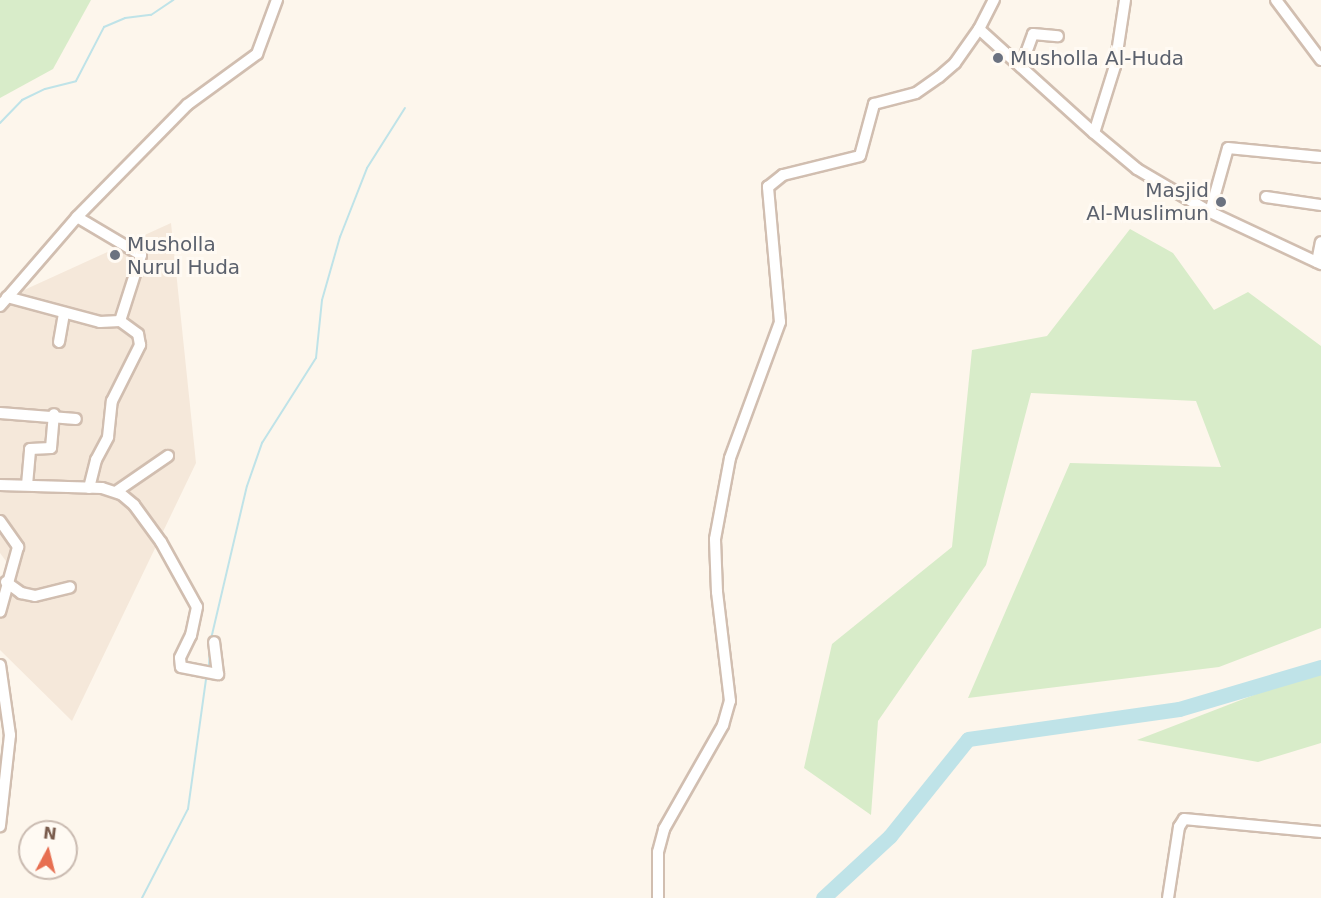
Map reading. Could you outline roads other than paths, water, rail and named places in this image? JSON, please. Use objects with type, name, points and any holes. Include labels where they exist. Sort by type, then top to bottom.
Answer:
[{"type":"street","points":[[89,488],[96,460],[108,437],[112,401],[140,345],[138,334],[120,321],[100,321],[4,301],[77,217],[187,105],[257,54],[277,0]]},
{"type":"street","points":[[658,898],[658,852],[664,829],[723,725],[730,701],[717,592],[715,539],[730,458],[780,322],[768,187],[783,175],[860,156],[874,104],[925,88],[955,63],[979,29],[994,0]]},
{"type":"street","points":[[1094,133],[1115,66],[1125,0]]},
{"type":"street","points":[[1276,0],[1321,60]]},
{"type":"street","points":[[979,29],[1137,169],[1210,212],[1319,263],[1321,242]]},
{"type":"street","points":[[1021,66],[1034,34],[1058,36]]},
{"type":"street","points":[[1210,212],[1228,148],[1321,157]]},
{"type":"street","points":[[1266,197],[1321,205]]},
{"type":"street","points":[[77,217],[141,255],[120,321]]},
{"type":"street","points":[[59,342],[64,313]]},
{"type":"street","points":[[0,413],[54,414],[76,418]]},
{"type":"street","points":[[27,485],[30,449],[51,448],[54,414]]},
{"type":"street","points":[[117,491],[168,456]]},
{"type":"street","points":[[0,485],[117,491],[143,516],[197,607],[181,666],[219,673],[214,642]]},
{"type":"street","points":[[0,521],[18,547],[6,582],[0,612]]},
{"type":"street","points":[[6,582],[21,593],[35,596],[70,587]]},
{"type":"street","points":[[0,665],[10,735],[0,826]]},
{"type":"street","points":[[1168,898],[1179,827],[1184,819],[1321,832]]},
{"type":"waterway","points":[[0,123],[22,100],[45,89],[76,81],[104,27],[125,18],[151,15],[173,0]]},
{"type":"waterway","points":[[211,639],[247,486],[262,443],[316,358],[322,300],[340,237],[367,168],[405,108]]},
{"type":"waterway","points":[[209,665],[210,648]]},
{"type":"waterway","points":[[823,898],[890,836],[968,739],[1179,709],[1321,667]]},
{"type":"waterway","points":[[142,898],[188,809],[206,679]]},
{"type":"place","name":"Musholla Al-Huda","points":[[998,58]]},
{"type":"place","name":"Masjid Al-Muslimun","points":[[1221,202]]},
{"type":"place","name":"Musholla Nurul Huda","points":[[115,255]]}]
